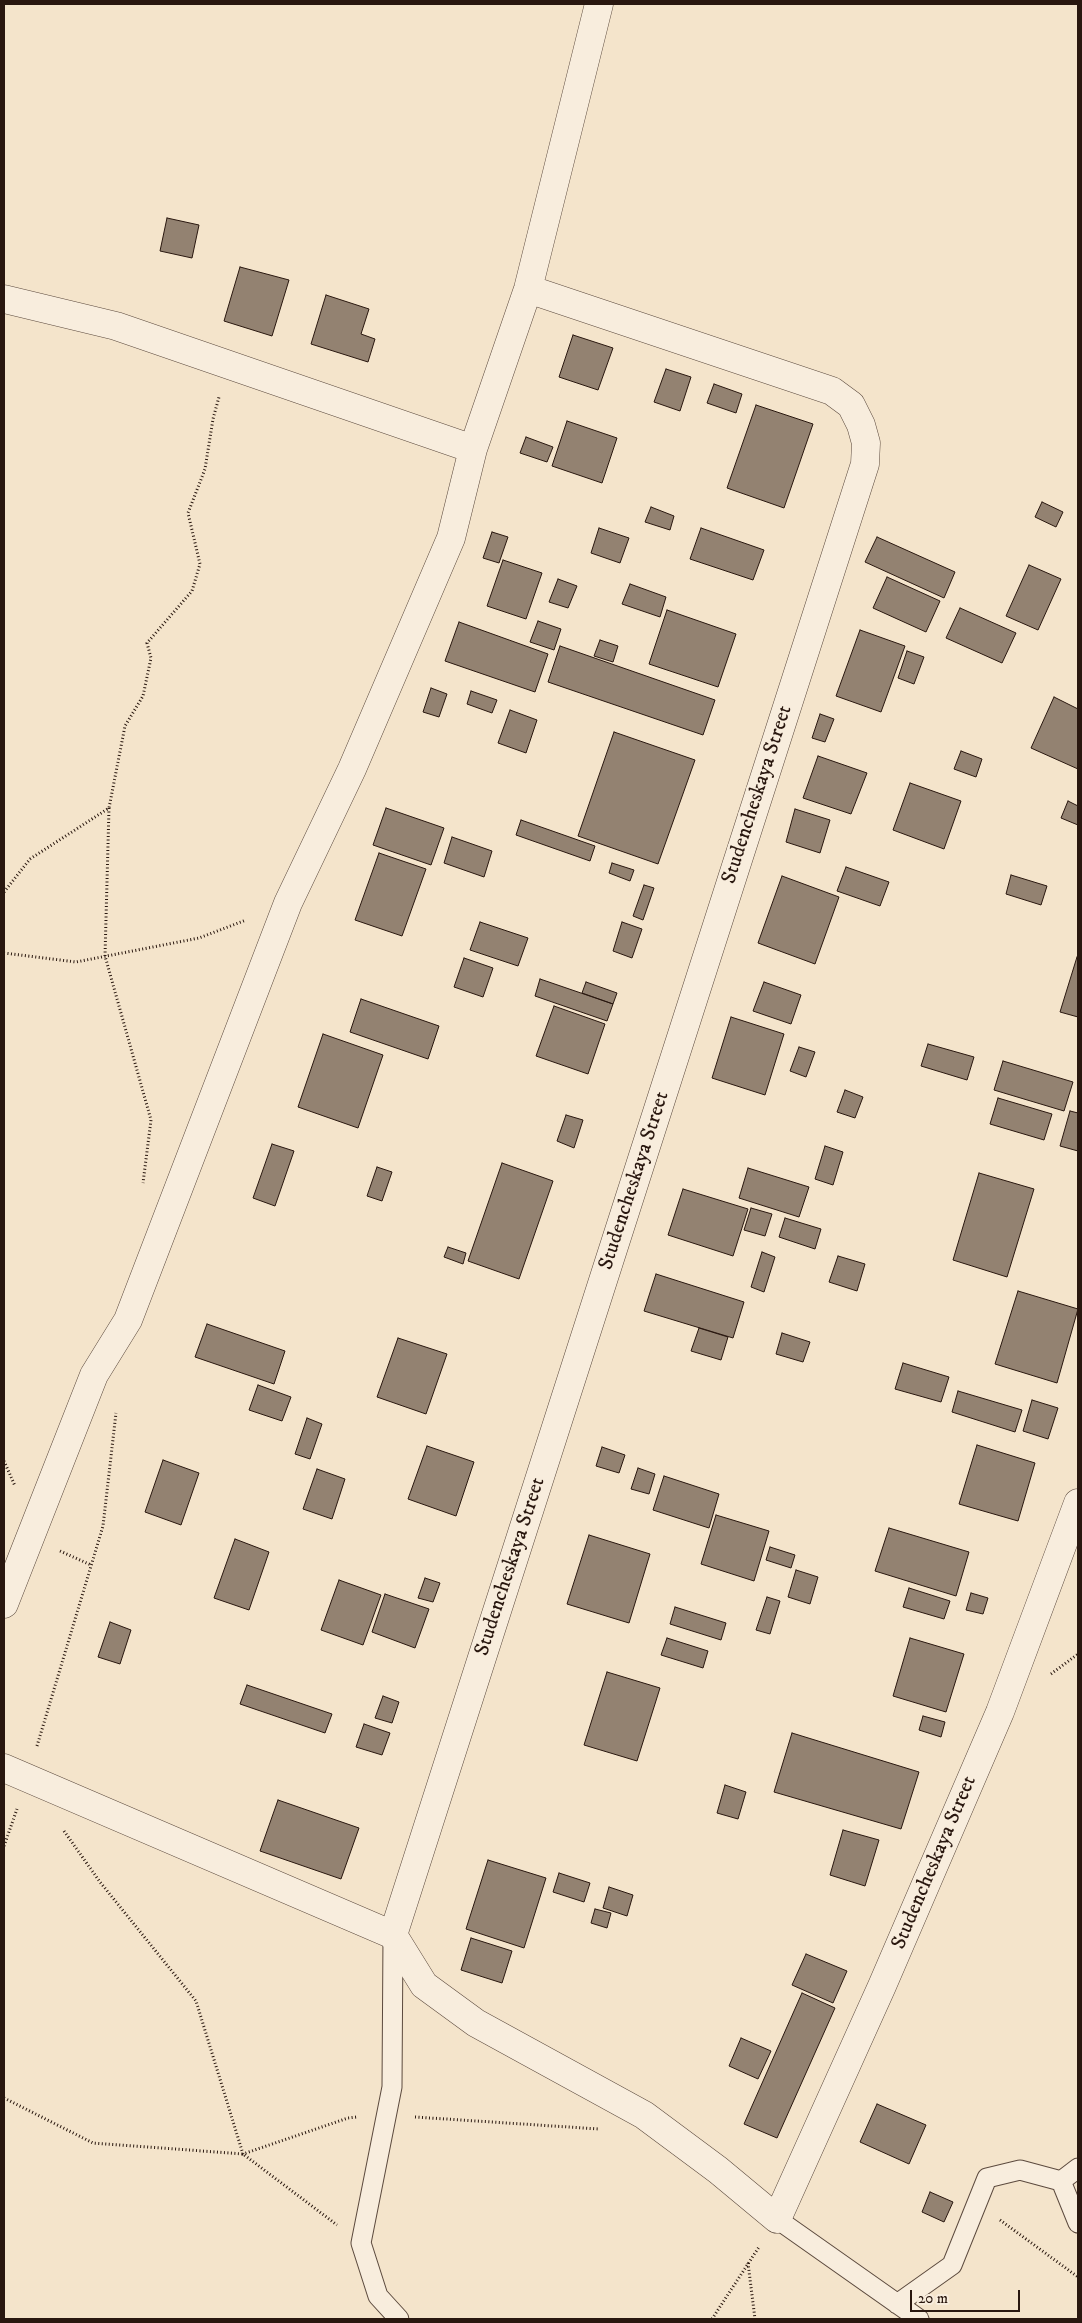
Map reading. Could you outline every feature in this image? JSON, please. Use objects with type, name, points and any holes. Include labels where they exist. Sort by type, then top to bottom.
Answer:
[{"type":"street","points":[[4,1604],[94,1375],[128,1320],[288,903],[352,768],[451,538],[473,449],[528,289],[600,4]]},
{"type":"street","name":"Studencheskaya Street","points":[[393,1936],[864,464],[866,443],[861,425],[851,405],[832,391],[528,289]]},
{"type":"street","points":[[4,299],[116,326],[473,449]]},
{"type":"street","name":"Studencheskaya Street","points":[[777,2219],[882,1986],[1000,1712],[1078,1502]]},
{"type":"street","points":[[16,1773],[393,1936],[424,1986],[476,2023],[644,2115],[718,2170],[777,2219]]},
{"type":"lane","points":[[393,1936],[392,2087],[361,2243],[378,2296],[399,2319]]},
{"type":"lane","points":[[1061,2181],[1078,2168]]},
{"type":"lane","points":[[897,2304],[952,2265],[987,2178],[1020,2170],[1061,2181]]},
{"type":"lane","points":[[1061,2181],[1078,2223]]},
{"type":"lane","points":[[777,2219],[919,2319]]},
{"type":"path","points":[[105,956],[109,808],[125,726],[143,696],[151,658],[147,643],[192,591],[200,564],[188,513],[205,470],[213,419],[228,365]]},
{"type":"path","points":[[4,892],[30,859],[109,808]]},
{"type":"path","points":[[4,953],[76,962],[199,938],[288,903]]},
{"type":"path","points":[[4,1846],[16,1773]]},
{"type":"path","points":[[61,1827],[100,1882],[196,2001],[242,2154],[361,2243]]},
{"type":"path","points":[[4,2098],[93,2142],[242,2154],[348,2118],[387,2115],[602,2130]]},
{"type":"path","points":[[977,2204],[1078,2277]]},
{"type":"path","points":[[712,2319],[777,2219]]},
{"type":"path","points":[[748,2263],[755,2319]]},
{"type":"building","points":[[167,218],[199,225],[192,258],[160,251]]},
{"type":"building","points":[[240,267],[289,280],[272,336],[224,321]]},
{"type":"building","points":[[326,295],[369,309],[361,334],[375,339],[368,362],[311,344]]},
{"type":"building","points":[[573,335],[613,348],[598,390],[559,377]]},
{"type":"building","points":[[666,369],[691,377],[680,411],[654,402]]},
{"type":"building","points":[[714,384],[742,394],[736,413],[707,403]]},
{"type":"building","points":[[756,405],[813,424],[784,508],[727,488]]},
{"type":"building","points":[[567,421],[617,438],[602,483],[552,466]]},
{"type":"building","points":[[526,437],[553,447],[547,462],[520,453]]},
{"type":"building","points":[[1042,502],[1063,512],[1056,527],[1035,517]]},
{"type":"building","points":[[651,507],[674,516],[670,530],[645,522]]},
{"type":"building","points":[[599,528],[629,538],[620,563],[591,553]]},
{"type":"building","points":[[701,528],[764,550],[753,580],[690,559]]},
{"type":"building","points":[[492,532],[508,537],[499,563],[483,558]]},
{"type":"building","points":[[877,537],[955,572],[944,598],[865,562]]},
{"type":"building","points":[[503,560],[542,573],[526,619],[487,606]]},
{"type":"building","points":[[1029,565],[1061,579],[1038,630],[1006,616]]},
{"type":"building","points":[[887,577],[940,601],[926,632],[873,608]]},
{"type":"building","points":[[558,579],[577,586],[568,608],[549,602]]},
{"type":"building","points":[[630,584],[666,597],[660,617],[622,604]]},
{"type":"building","points":[[960,608],[1016,633],[1002,663],[946,638]]},
{"type":"building","points":[[667,610],[736,634],[718,687],[649,664]]},
{"type":"building","points":[[538,621],[561,629],[554,650],[530,642]]},
{"type":"building","points":[[459,622],[548,654],[535,692],[445,661]]},
{"type":"building","points":[[860,630],[905,646],[881,712],[836,696]]},
{"type":"building","points":[[600,640],[618,646],[613,662],[594,656]]},
{"type":"building","points":[[560,646],[715,700],[703,735],[548,682]]},
{"type":"building","points":[[907,651],[924,657],[914,684],[898,678]]},
{"type":"building","points":[[431,688],[447,694],[439,717],[423,712]]},
{"type":"building","points":[[471,691],[497,700],[492,713],[467,704]]},
{"type":"building","points":[[1054,697],[1078,709],[1078,769],[1031,748]]},
{"type":"building","points":[[510,710],[537,720],[526,753],[498,743]]},
{"type":"building","points":[[820,714],[834,719],[825,742],[812,738]]},
{"type":"building","points":[[614,732],[695,760],[658,864],[578,836]]},
{"type":"building","points":[[961,751],[982,759],[976,777],[954,769]]},
{"type":"building","points":[[818,756],[867,773],[851,814],[803,798]]},
{"type":"building","points":[[910,783],[961,801],[944,849],[893,830]]},
{"type":"building","points":[[1068,801],[1078,806],[1078,825],[1061,818]]},
{"type":"building","points":[[386,808],[444,828],[431,865],[373,845]]},
{"type":"building","points":[[795,809],[830,820],[820,853],[786,842]]},
{"type":"building","points":[[521,820],[595,846],[590,861],[516,835]]},
{"type":"building","points":[[452,837],[492,851],[484,877],[444,863]]},
{"type":"building","points":[[379,853],[426,869],[402,936],[355,920]]},
{"type":"building","points":[[612,863],[634,870],[630,881],[609,873]]},
{"type":"building","points":[[846,867],[889,882],[880,906],[837,891]]},
{"type":"building","points":[[1011,875],[1047,886],[1041,905],[1006,894]]},
{"type":"building","points":[[782,876],[839,897],[815,964],[758,943]]},
{"type":"building","points":[[644,885],[654,888],[643,920],[633,916]]},
{"type":"building","points":[[480,922],[528,938],[518,966],[470,950]]},
{"type":"building","points":[[622,922],[642,929],[632,958],[613,951]]},
{"type":"building","points":[[1078,957],[1078,1017],[1060,1012]]},
{"type":"building","points":[[464,958],[493,968],[483,997],[454,987]]},
{"type":"building","points":[[540,979],[613,1004],[607,1021],[535,996]]},
{"type":"building","points":[[586,982],[617,993],[613,1004],[582,993]]},
{"type":"building","points":[[764,982],[801,995],[791,1024],[753,1011]]},
{"type":"building","points":[[361,999],[439,1026],[428,1059],[350,1032]]},
{"type":"building","points":[[554,1006],[605,1024],[588,1074],[536,1056]]},
{"type":"building","points":[[731,1017],[784,1034],[765,1095],[712,1078]]},
{"type":"building","points":[[323,1034],[383,1055],[358,1128],[298,1107]]},
{"type":"building","points":[[928,1044],[974,1057],[967,1080],[921,1066]]},
{"type":"building","points":[[799,1047],[815,1052],[806,1077],[790,1071]]},
{"type":"building","points":[[1003,1061],[1073,1082],[1064,1111],[994,1090]]},
{"type":"building","points":[[845,1090],[863,1097],[855,1118],[837,1112]]},
{"type":"building","points":[[998,1098],[1052,1114],[1044,1140],[990,1124]]},
{"type":"building","points":[[1070,1111],[1078,1113],[1078,1151],[1060,1146]]},
{"type":"building","points":[[566,1115],[583,1120],[574,1148],[557,1141]]},
{"type":"building","points":[[272,1144],[294,1151],[275,1206],[253,1198]]},
{"type":"building","points":[[825,1146],[843,1152],[833,1185],[815,1179]]},
{"type":"building","points":[[502,1163],[553,1181],[519,1279],[468,1261]]},
{"type":"building","points":[[377,1167],[392,1172],[382,1201],[367,1196]]},
{"type":"building","points":[[748,1168],[809,1187],[799,1217],[739,1198]]},
{"type":"building","points":[[979,1173],[1034,1189],[1007,1277],[953,1260]]},
{"type":"building","points":[[683,1189],[748,1209],[733,1256],[668,1235]]},
{"type":"building","points":[[751,1208],[772,1214],[765,1236],[744,1230]]},
{"type":"building","points":[[785,1218],[821,1229],[815,1249],[779,1237]]},
{"type":"building","points":[[448,1247],[466,1253],[463,1264],[444,1257]]},
{"type":"building","points":[[762,1252],[775,1257],[764,1292],[751,1287]]},
{"type":"building","points":[[838,1256],[865,1264],[857,1291],[829,1282]]},
{"type":"building","points":[[656,1274],[744,1302],[733,1338],[644,1311]]},
{"type":"building","points":[[1018,1291],[1078,1309],[1057,1383],[995,1364]]},
{"type":"building","points":[[207,1324],[285,1351],[274,1384],[195,1357]]},
{"type":"building","points":[[699,1328],[728,1337],[721,1360],[691,1351]]},
{"type":"building","points":[[782,1333],[810,1342],[803,1362],[776,1354]]},
{"type":"building","points":[[398,1338],[447,1354],[426,1414],[377,1397]]},
{"type":"building","points":[[903,1363],[949,1377],[941,1402],[895,1389]]},
{"type":"building","points":[[258,1385],[291,1397],[282,1421],[249,1410]]},
{"type":"building","points":[[958,1391],[1022,1410],[1015,1432],[952,1412]]},
{"type":"building","points":[[1032,1400],[1058,1408],[1048,1439],[1023,1431]]},
{"type":"building","points":[[307,1418],[322,1424],[310,1459],[295,1454]]},
{"type":"building","points":[[977,1445],[1035,1463],[1018,1521],[959,1504]]},
{"type":"building","points":[[427,1446],[474,1462],[456,1516],[408,1499]]},
{"type":"building","points":[[602,1447],[625,1455],[619,1473],[596,1466]]},
{"type":"building","points":[[163,1460],[199,1473],[181,1525],[145,1512]]},
{"type":"building","points":[[638,1468],[655,1474],[649,1494],[631,1489]]},
{"type":"building","points":[[317,1469],[345,1479],[332,1519],[303,1509]]},
{"type":"building","points":[[664,1476],[719,1494],[709,1528],[653,1510]]},
{"type":"building","points":[[716,1515],[769,1531],[754,1581],[701,1564]]},
{"type":"building","points":[[889,1528],[969,1552],[956,1596],[875,1571]]},
{"type":"building","points":[[589,1535],[650,1554],[629,1623],[567,1604]]},
{"type":"building","points":[[235,1539],[269,1552],[249,1610],[214,1598]]},
{"type":"building","points":[[770,1547],[795,1555],[791,1568],[766,1560]]},
{"type":"building","points":[[796,1570],[818,1577],[810,1604],[788,1597]]},
{"type":"building","points":[[425,1578],[440,1583],[433,1602],[418,1598]]},
{"type":"building","points":[[339,1580],[381,1595],[363,1645],[321,1630]]},
{"type":"building","points":[[909,1588],[950,1601],[944,1619],[903,1607]]},
{"type":"building","points":[[971,1593],[988,1598],[983,1614],[966,1610]]},
{"type":"building","points":[[385,1594],[429,1609],[415,1648],[372,1632]]},
{"type":"building","points":[[767,1597],[780,1601],[770,1634],[756,1630]]},
{"type":"building","points":[[675,1607],[726,1623],[721,1640],[670,1624]]},
{"type":"building","points":[[110,1622],[131,1630],[120,1664],[98,1657]]},
{"type":"building","points":[[667,1638],[708,1651],[703,1668],[661,1655]]},
{"type":"building","points":[[910,1638],[964,1654],[946,1712],[893,1696]]},
{"type":"building","points":[[607,1672],[660,1688],[637,1761],[584,1745]]},
{"type":"building","points":[[247,1685],[332,1714],[325,1733],[240,1704]]},
{"type":"building","points":[[383,1696],[399,1702],[392,1723],[375,1718]]},
{"type":"building","points":[[923,1716],[945,1722],[941,1737],[919,1730]]},
{"type":"building","points":[[364,1724],[390,1733],[382,1755],[356,1747]]},
{"type":"building","points":[[792,1733],[919,1772],[901,1829],[774,1792]]},
{"type":"building","points":[[725,1785],[746,1792],[738,1819],[717,1813]]},
{"type":"building","points":[[278,1800],[359,1828],[341,1879],[260,1851]]},
{"type":"building","points":[[843,1830],[879,1840],[865,1886],[830,1875]]},
{"type":"building","points":[[488,1860],[546,1878],[524,1948],[466,1929]]},
{"type":"building","points":[[559,1873],[590,1883],[584,1902],[553,1892]]},
{"type":"building","points":[[609,1887],[633,1895],[627,1916],[603,1908]]},
{"type":"building","points":[[595,1909],[611,1913],[607,1928],[591,1923]]},
{"type":"building","points":[[471,1938],[512,1951],[502,1983],[461,1970]]},
{"type":"building","points":[[806,1954],[847,1971],[833,2003],[792,1985]]},
{"type":"building","points":[[802,1993],[835,2008],[777,2138],[744,2124]]},
{"type":"building","points":[[741,2038],[771,2051],[758,2079],[729,2066]]},
{"type":"building","points":[[877,2104],[926,2125],[909,2164],[860,2142]]},
{"type":"building","points":[[930,2192],[953,2202],[944,2222],[922,2212]]}]
